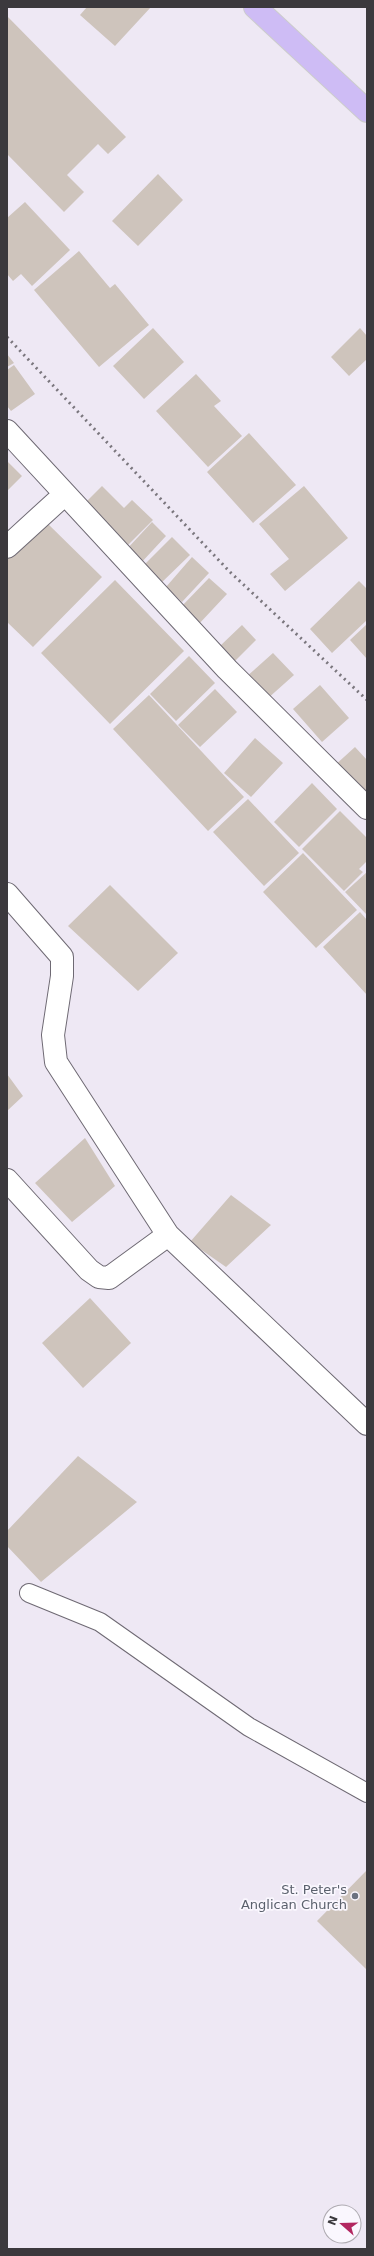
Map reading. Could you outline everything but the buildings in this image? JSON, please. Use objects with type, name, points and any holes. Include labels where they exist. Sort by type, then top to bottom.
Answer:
[{"type":"main road","points":[[255,7],[367,111]]},
{"type":"street","points":[[7,432],[227,669],[367,808]]},
{"type":"street","points":[[7,547],[66,494]]},
{"type":"street","points":[[7,894],[62,957],[62,976],[53,1035],[56,1062],[168,1235],[367,1424]]},
{"type":"street","points":[[7,1180],[89,1270],[99,1277],[109,1278],[168,1235]]},
{"type":"lane","points":[[29,1593],[100,1622],[249,1727],[367,1793]]},
{"type":"railway","points":[[7,337],[230,572],[367,700]]},
{"type":"place","name":"St. Peter's Anglican Church","points":[[355,1896]]}]
